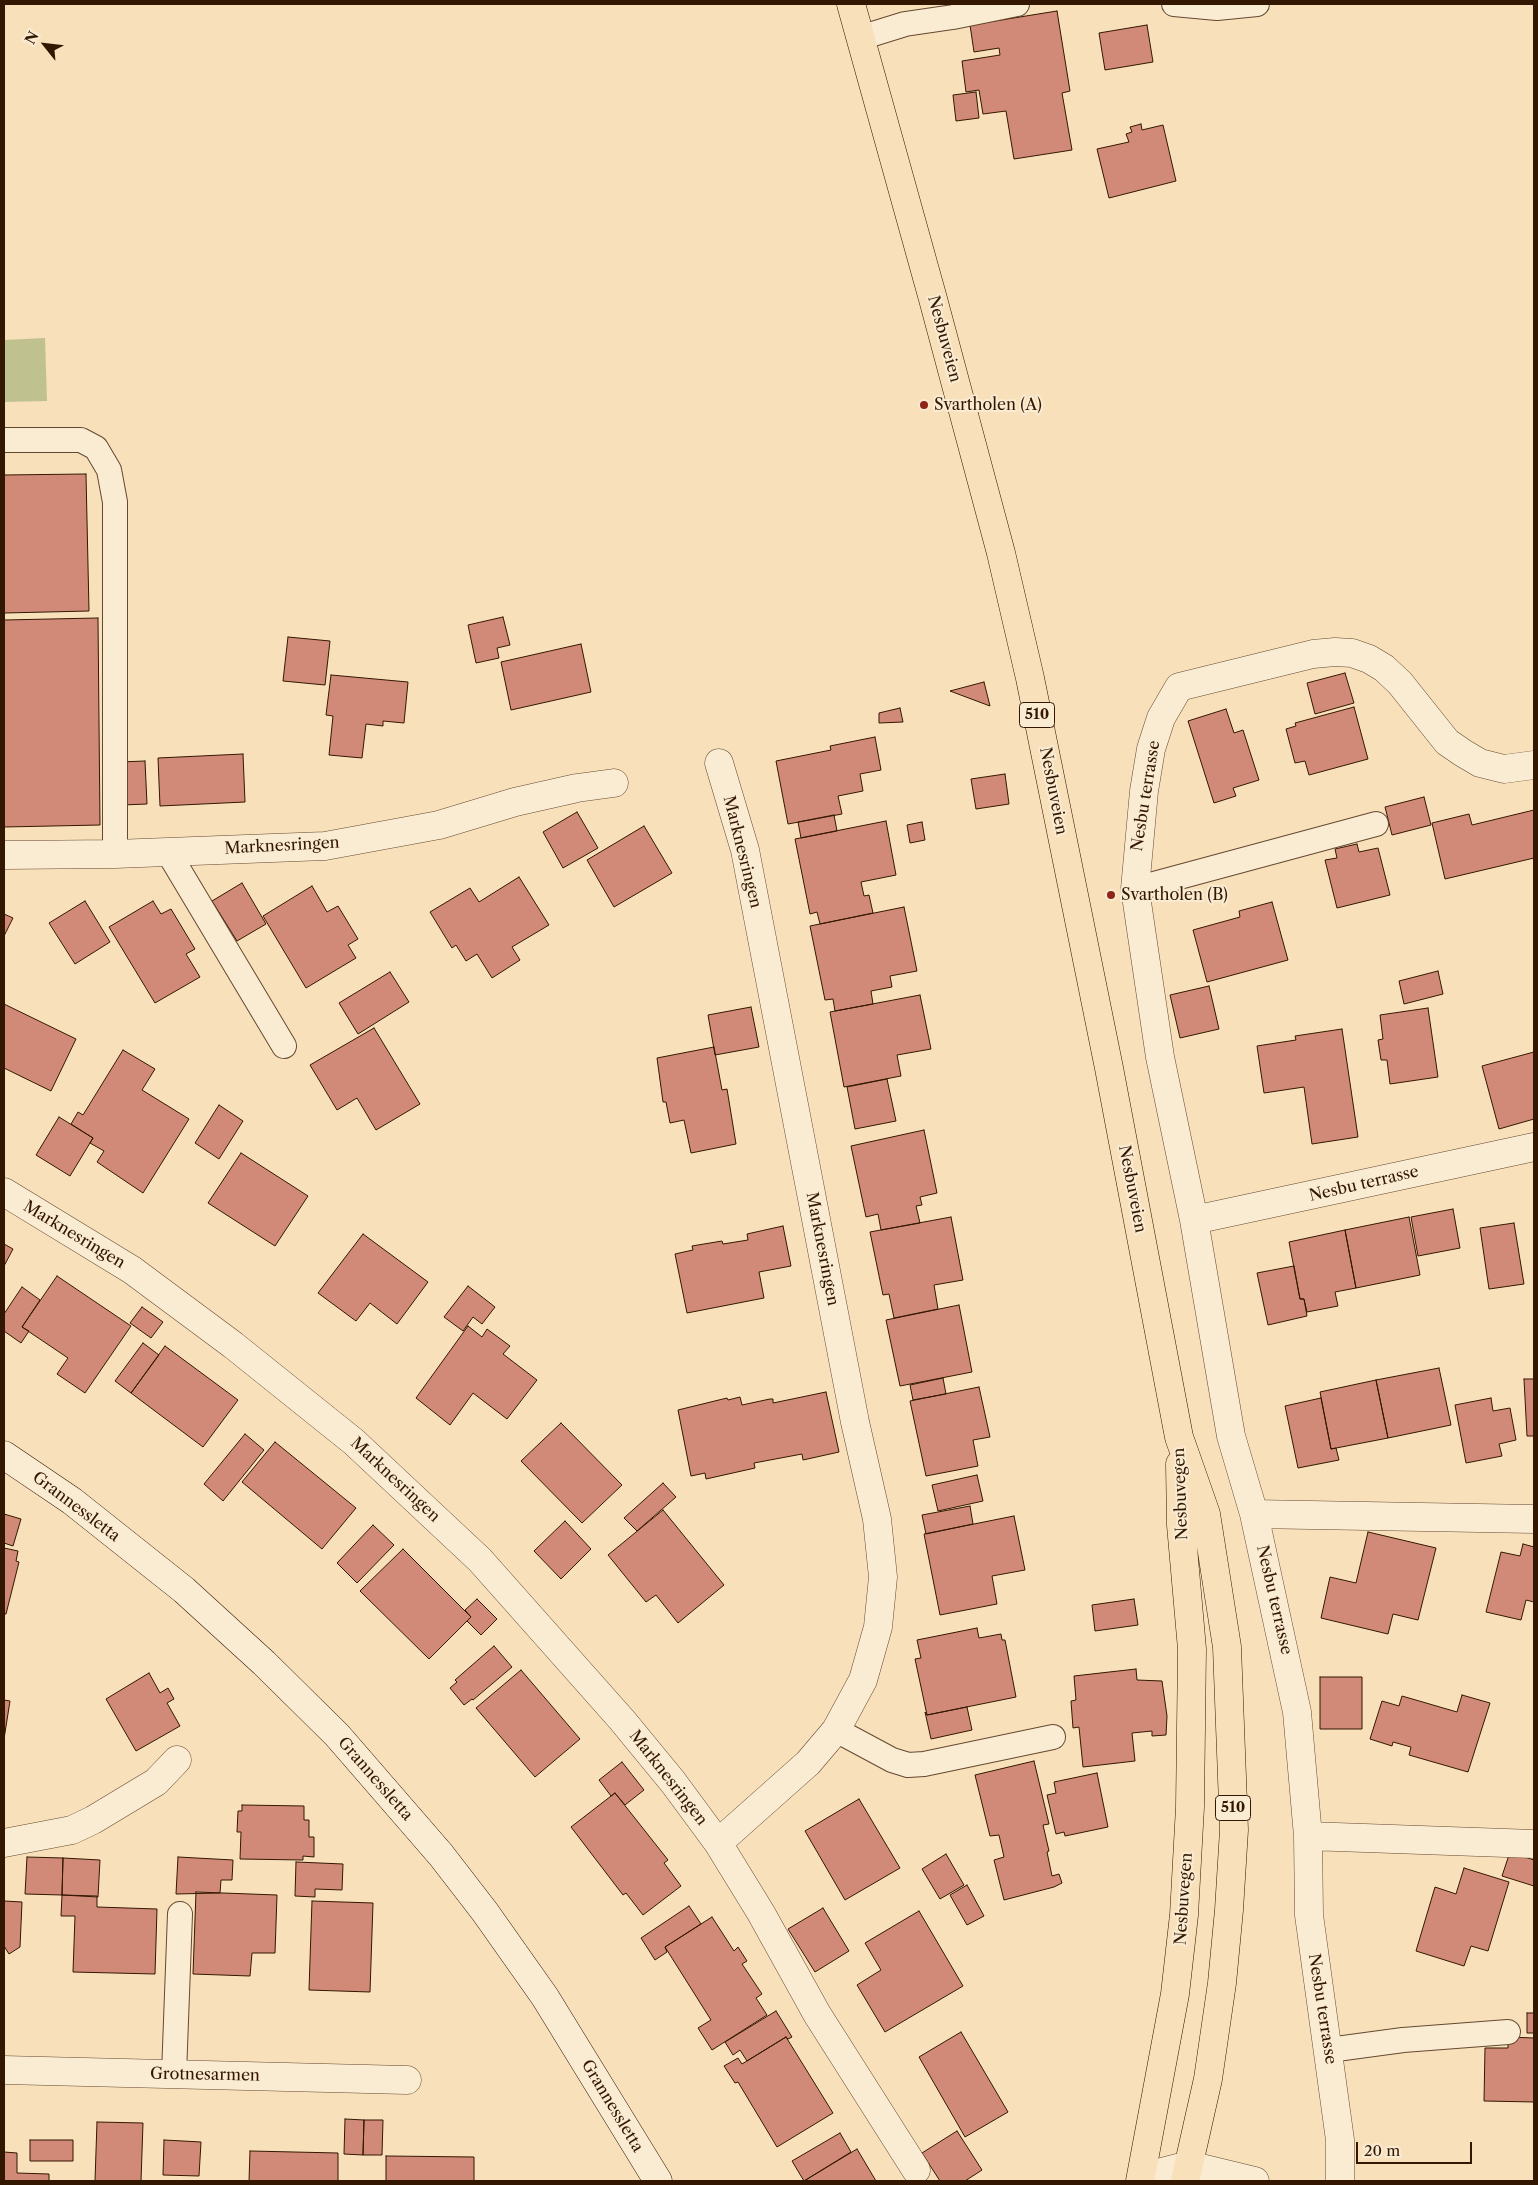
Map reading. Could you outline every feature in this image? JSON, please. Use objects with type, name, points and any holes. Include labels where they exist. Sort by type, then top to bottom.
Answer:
[{"type":"main road","name":"Nesbuveien","points":[[851,4],[998,544],[1030,678],[1107,1058],[1179,1437]]},
{"type":"main road","name":"Nesbuvegen","points":[[1179,1437],[1206,1514],[1227,1648],[1233,1810],[1229,1910],[1222,1983],[1208,2079],[1187,2173]]},
{"type":"main road","name":"Nesbuvegen","points":[[1143,2180],[1175,1994],[1184,1915],[1190,1808],[1192,1650],[1181,1525],[1179,1437]]},
{"type":"street","name":"Nesbu terrasse","points":[[1340,2181],[1340,2140],[1309,1915],[1308,1836],[1297,1712],[1254,1514],[1232,1436],[1194,1220],[1160,1057],[1135,889],[1143,801],[1151,749],[1161,718],[1179,687],[1313,654],[1352,653],[1369,659],[1384,668],[1400,683],[1447,742],[1480,762],[1504,769],[1534,765]]},
{"type":"street","name":"Marknesringen","points":[[718,1843],[808,1763],[836,1730],[863,1680],[878,1627],[883,1577],[877,1518],[855,1422],[745,850],[719,763]]},
{"type":"street","name":"Marknesringen","points":[[4,855],[115,854],[325,846],[439,825],[515,802],[577,788],[614,783]]},
{"type":"street","name":"Nesbu terrasse","points":[[1194,1220],[1534,1147]]},
{"type":"street","name":"Marknesringen","points":[[4,1192],[132,1270],[233,1346],[354,1442],[480,1560],[622,1720],[673,1782],[718,1843],[761,1913],[818,2014],[916,2170]]},
{"type":"street","name":"Grannessletta","points":[[4,1455],[72,1501],[184,1590],[264,1663],[337,1735],[441,1855],[485,1912],[545,1997],[658,2181]]},
{"type":"street","points":[[1254,1514],[1534,1519]]},
{"type":"street","points":[[4,1843],[64,1832],[93,1820],[156,1782],[177,1760]]},
{"type":"street","points":[[1308,1836],[1534,1844]]},
{"type":"street","name":"Grotnesarmen","points":[[4,2070],[407,2080]]},
{"type":"street","points":[[1143,2180],[1187,2173],[1255,2181]]},
{"type":"lane","points":[[860,38],[905,24],[953,17],[1017,4]]},
{"type":"lane","points":[[1174,4],[1217,8],[1257,4]]},
{"type":"lane","points":[[4,440],[81,440],[96,448],[109,470],[115,502],[115,854]]},
{"type":"lane","points":[[1135,889],[1376,824]]},
{"type":"lane","points":[[168,852],[284,1046]]},
{"type":"lane","points":[[836,1730],[892,1760],[908,1765],[924,1764],[1052,1737]]},
{"type":"lane","points":[[174,2074],[180,1914]]},
{"type":"lane","points":[[1329,2050],[1403,2040],[1508,2032]]},
{"type":"green space","points":[[45,338],[47,401],[4,402],[4,340]]},
{"type":"building","points":[[1057,11],[1070,91],[1062,93],[1072,150],[1014,159],[1006,111],[983,114],[979,90],[966,92],[962,61],[1000,55],[999,48],[974,52],[970,25]]},
{"type":"building","points":[[1147,25],[1153,62],[1105,70],[1099,33]]},
{"type":"building","points":[[976,92],[979,118],[956,121],[953,95]]},
{"type":"building","points":[[1141,124],[1142,130],[1163,125],[1176,181],[1109,198],[1097,149],[1129,142],[1126,134],[1132,132],[1130,127]]},
{"type":"building","points":[[86,474],[89,611],[4,613],[4,475]]},
{"type":"building","points":[[503,617],[510,645],[497,648],[499,658],[476,663],[468,625]]},
{"type":"building","points":[[98,618],[100,825],[4,827],[4,620]]},
{"type":"building","points":[[288,637],[330,641],[325,685],[283,681]]},
{"type":"building","points":[[581,644],[591,692],[511,710],[501,662]]},
{"type":"building","points":[[1345,673],[1354,703],[1315,714],[1307,683]]},
{"type":"building","points":[[331,675],[408,682],[404,723],[383,721],[383,726],[366,724],[362,758],[329,755],[333,716],[326,715]]},
{"type":"building","points":[[984,682],[990,706],[950,691]]},
{"type":"building","points":[[1354,707],[1368,759],[1309,775],[1305,761],[1295,763],[1286,729],[1296,726],[1295,723]]},
{"type":"building","points":[[900,708],[903,722],[879,723],[879,713]]},
{"type":"building","points":[[1226,709],[1234,733],[1243,730],[1259,780],[1233,788],[1236,796],[1214,803],[1188,721]]},
{"type":"building","points":[[875,737],[881,770],[860,774],[863,791],[838,796],[842,814],[788,824],[776,761],[831,750],[830,746]]},
{"type":"building","points":[[243,754],[245,802],[160,806],[158,758]]},
{"type":"building","points":[[145,761],[147,804],[122,805],[119,762]]},
{"type":"building","points":[[1005,774],[1009,804],[976,809],[971,779]]},
{"type":"building","points":[[1424,797],[1431,825],[1392,835],[1385,807]]},
{"type":"building","points":[[1534,810],[1534,858],[1445,879],[1432,823],[1469,814],[1472,825]]},
{"type":"building","points":[[577,812],[598,848],[563,868],[543,832]]},
{"type":"building","points":[[834,815],[837,831],[801,838],[798,822]]},
{"type":"building","points":[[886,821],[896,875],[861,882],[864,896],[869,895],[873,913],[820,924],[817,912],[810,914],[795,839]]},
{"type":"building","points":[[922,822],[925,840],[910,843],[907,825]]},
{"type":"building","points":[[644,826],[672,873],[614,907],[587,860]]},
{"type":"building","points":[[1357,844],[1359,852],[1378,848],[1390,895],[1337,908],[1325,860],[1337,858],[1335,849]]},
{"type":"building","points":[[519,877],[549,925],[512,947],[520,960],[492,978],[477,954],[466,961],[456,945],[452,948],[430,912],[470,888],[479,902]]},
{"type":"building","points":[[242,883],[266,924],[237,941],[212,901]]},
{"type":"building","points":[[312,886],[327,912],[338,906],[358,939],[348,945],[356,958],[306,988],[263,916]]},
{"type":"building","points":[[85,901],[110,942],[75,964],[49,923]]},
{"type":"building","points":[[153,901],[161,914],[171,909],[195,949],[186,954],[200,977],[155,1003],[109,927]]},
{"type":"building","points":[[1272,902],[1288,960],[1207,982],[1193,930],[1240,917],[1239,911]]},
{"type":"building","points":[[904,907],[917,971],[890,976],[892,987],[871,991],[873,1004],[835,1011],[833,999],[825,1000],[810,926]]},
{"type":"building","points":[[4,914],[13,918],[4,936]]},
{"type":"building","points":[[1438,971],[1443,994],[1404,1004],[1399,981]]},
{"type":"building","points":[[390,972],[409,1002],[358,1034],[339,1003]]},
{"type":"building","points":[[1209,986],[1219,1029],[1180,1038],[1170,995]]},
{"type":"building","points":[[920,995],[931,1049],[897,1055],[901,1076],[844,1087],[830,1012]]},
{"type":"building","points":[[4,1004],[76,1039],[51,1091],[4,1068]]},
{"type":"building","points":[[751,1007],[759,1047],[715,1055],[708,1015]]},
{"type":"building","points":[[1428,1008],[1438,1077],[1390,1084],[1387,1060],[1381,1060],[1378,1040],[1383,1039],[1380,1015]]},
{"type":"building","points":[[374,1028],[420,1104],[376,1130],[357,1098],[337,1110],[310,1065]]},
{"type":"building","points":[[1342,1029],[1358,1137],[1312,1144],[1304,1087],[1264,1093],[1257,1046],[1296,1040],[1295,1036]]},
{"type":"building","points":[[714,1047],[722,1090],[727,1089],[736,1144],[691,1153],[684,1120],[670,1123],[666,1102],[663,1102],[657,1058]]},
{"type":"building","points":[[123,1050],[155,1069],[142,1090],[189,1119],[143,1193],[97,1162],[104,1151],[90,1143],[93,1138],[71,1124],[78,1112],[83,1115]]},
{"type":"building","points":[[1534,1052],[1534,1119],[1499,1129],[1482,1066]]},
{"type":"building","points":[[887,1079],[896,1121],[855,1129],[847,1087]]},
{"type":"building","points":[[219,1105],[243,1121],[219,1159],[195,1143]]},
{"type":"building","points":[[59,1117],[93,1138],[70,1176],[36,1155]]},
{"type":"building","points":[[924,1130],[937,1193],[920,1197],[922,1205],[916,1206],[920,1223],[881,1230],[878,1214],[866,1217],[851,1146]]},
{"type":"building","points":[[241,1153],[308,1196],[275,1246],[208,1203]]},
{"type":"building","points":[[1453,1209],[1460,1248],[1418,1256],[1411,1217]]},
{"type":"building","points":[[951,1217],[963,1280],[934,1285],[938,1309],[894,1318],[889,1294],[883,1295],[870,1232]]},
{"type":"building","points":[[1409,1217],[1420,1275],[1356,1288],[1345,1230]]},
{"type":"building","points":[[1514,1223],[1524,1284],[1489,1289],[1480,1228]]},
{"type":"building","points":[[783,1226],[791,1266],[759,1272],[764,1298],[687,1313],[675,1254],[693,1250],[692,1246],[722,1241],[723,1244],[748,1240],[747,1234]]},
{"type":"building","points":[[1345,1230],[1356,1288],[1335,1292],[1338,1306],[1307,1312],[1304,1299],[1300,1299],[1289,1242]]},
{"type":"building","points":[[363,1234],[428,1282],[397,1324],[370,1303],[356,1321],[318,1293]]},
{"type":"building","points":[[4,1244],[13,1249],[4,1266]]},
{"type":"building","points":[[1294,1266],[1300,1299],[1304,1299],[1307,1316],[1268,1325],[1257,1273]]},
{"type":"building","points":[[57,1276],[131,1326],[85,1393],[57,1374],[68,1358],[22,1327]]},
{"type":"building","points":[[468,1286],[495,1307],[482,1324],[473,1317],[463,1331],[444,1317]]},
{"type":"building","points":[[22,1287],[40,1300],[22,1327],[29,1331],[21,1343],[4,1331],[4,1314]]},
{"type":"building","points":[[959,1305],[972,1372],[900,1386],[886,1320]]},
{"type":"building","points":[[142,1307],[163,1322],[151,1338],[130,1323]]},
{"type":"building","points":[[468,1326],[482,1337],[487,1329],[510,1346],[503,1354],[537,1380],[507,1419],[473,1393],[450,1425],[416,1398]]},
{"type":"building","points":[[143,1343],[159,1355],[131,1393],[115,1381]]},
{"type":"building","points":[[165,1346],[238,1400],[203,1447],[131,1393]]},
{"type":"building","points":[[1439,1368],[1451,1425],[1388,1438],[1376,1380]]},
{"type":"building","points":[[943,1378],[946,1394],[913,1400],[910,1385]]},
{"type":"building","points":[[1524,1379],[1534,1379],[1534,1436],[1527,1436]]},
{"type":"building","points":[[1376,1380],[1388,1438],[1331,1449],[1320,1392]]},
{"type":"building","points":[[979,1387],[990,1437],[973,1440],[978,1466],[926,1476],[910,1401]]},
{"type":"building","points":[[826,1392],[839,1452],[803,1460],[802,1454],[754,1463],[755,1468],[706,1479],[705,1473],[691,1476],[678,1410],[727,1398],[728,1400],[740,1397],[742,1405],[770,1399],[773,1399],[773,1403]]},
{"type":"building","points":[[1321,1398],[1331,1449],[1336,1448],[1339,1460],[1298,1468],[1285,1406]]},
{"type":"building","points":[[1491,1398],[1493,1411],[1510,1408],[1516,1440],[1499,1444],[1502,1456],[1466,1463],[1455,1405]]},
{"type":"building","points":[[561,1423],[622,1485],[582,1523],[521,1461]]},
{"type":"building","points":[[245,1434],[264,1450],[223,1501],[204,1484]]},
{"type":"building","points":[[275,1442],[356,1508],[322,1549],[242,1482]]},
{"type":"building","points":[[977,1475],[983,1501],[938,1511],[932,1485]]},
{"type":"building","points":[[663,1483],[676,1497],[637,1531],[624,1518]]},
{"type":"building","points":[[970,1506],[973,1524],[926,1534],[922,1515]]},
{"type":"building","points":[[663,1510],[724,1585],[678,1623],[656,1595],[646,1602],[608,1555]]},
{"type":"building","points":[[4,1514],[21,1519],[13,1546],[4,1543]]},
{"type":"building","points":[[1014,1516],[1025,1570],[992,1576],[997,1604],[940,1615],[924,1534]]},
{"type":"building","points":[[565,1521],[591,1549],[561,1579],[534,1551]]},
{"type":"building","points":[[373,1525],[394,1545],[357,1583],[337,1563]]},
{"type":"building","points":[[1368,1532],[1436,1548],[1418,1620],[1393,1614],[1388,1634],[1321,1618],[1330,1577],[1356,1583]]},
{"type":"building","points":[[1523,1544],[1534,1547],[1534,1602],[1526,1600],[1521,1620],[1486,1612],[1501,1552],[1520,1556]]},
{"type":"building","points":[[4,1548],[18,1551],[16,1561],[19,1562],[6,1614],[4,1614]]},
{"type":"building","points":[[403,1549],[471,1617],[429,1659],[360,1591]]},
{"type":"building","points":[[477,1599],[497,1619],[481,1635],[467,1621],[471,1617],[465,1610]]},
{"type":"building","points":[[1134,1599],[1138,1625],[1095,1631],[1092,1605]]},
{"type":"building","points":[[977,1628],[979,1638],[1001,1634],[1002,1640],[1005,1640],[1016,1697],[927,1715],[915,1659],[921,1658],[917,1640]]},
{"type":"building","points":[[494,1646],[512,1667],[473,1700],[464,1705],[450,1688],[457,1682],[455,1680]]},
{"type":"building","points":[[1136,1669],[1137,1680],[1162,1681],[1167,1716],[1166,1735],[1152,1736],[1152,1731],[1132,1733],[1135,1761],[1083,1767],[1079,1727],[1073,1728],[1071,1701],[1076,1700],[1074,1676]]},
{"type":"building","points":[[521,1670],[580,1739],[535,1777],[476,1708]]},
{"type":"building","points":[[149,1673],[160,1693],[168,1688],[174,1699],[167,1703],[180,1726],[136,1751],[106,1699]]},
{"type":"building","points":[[1320,1677],[1362,1677],[1362,1729],[1320,1729]]},
{"type":"building","points":[[1462,1695],[1490,1703],[1468,1772],[1409,1755],[1411,1747],[1393,1742],[1392,1746],[1370,1739],[1382,1701],[1399,1706],[1402,1696],[1457,1712]]},
{"type":"building","points":[[4,1700],[10,1701],[4,1739]]},
{"type":"building","points":[[967,1707],[972,1730],[931,1739],[925,1712],[927,1715]]},
{"type":"building","points":[[1034,1761],[1049,1824],[1043,1825],[1052,1876],[1059,1874],[1062,1883],[1054,1887],[1004,1900],[994,1860],[1004,1857],[999,1835],[990,1836],[975,1775]]},
{"type":"building","points":[[622,1762],[644,1790],[625,1805],[615,1793],[611,1796],[599,1780]]},
{"type":"building","points":[[1097,1773],[1108,1827],[1065,1836],[1064,1832],[1056,1834],[1047,1795],[1056,1793],[1054,1782]]},
{"type":"building","points":[[615,1793],[668,1860],[664,1863],[681,1886],[643,1915],[626,1893],[623,1895],[571,1827]]},
{"type":"building","points":[[859,1799],[900,1868],[845,1900],[805,1831]]},
{"type":"building","points":[[242,1805],[304,1806],[304,1820],[309,1820],[309,1837],[314,1837],[314,1857],[303,1856],[303,1860],[240,1859],[241,1832],[237,1832],[238,1811],[242,1811]]},
{"type":"building","points":[[1510,1852],[1534,1860],[1534,1886],[1502,1876]]},
{"type":"building","points":[[946,1854],[964,1885],[940,1899],[922,1869]]},
{"type":"building","points":[[27,1857],[63,1858],[62,1895],[25,1894]]},
{"type":"building","points":[[178,1857],[233,1860],[232,1880],[221,1880],[220,1893],[176,1894]]},
{"type":"building","points":[[63,1858],[100,1860],[98,1897],[62,1895]]},
{"type":"building","points":[[296,1862],[343,1864],[342,1890],[315,1889],[315,1897],[295,1896]]},
{"type":"building","points":[[1464,1868],[1509,1882],[1488,1951],[1471,1946],[1464,1966],[1416,1951],[1435,1887],[1456,1894]]},
{"type":"building","points":[[967,1885],[984,1916],[967,1925],[950,1895]]},
{"type":"building","points":[[196,1892],[277,1895],[275,1953],[252,1953],[250,1976],[193,1974]]},
{"type":"building","points":[[62,1895],[97,1896],[97,1907],[157,1909],[155,1974],[73,1972],[75,1916],[61,1916]]},
{"type":"building","points":[[4,1901],[22,1902],[20,1947],[9,1954],[4,1946]]},
{"type":"building","points":[[312,1901],[373,1903],[370,1992],[309,1990]]},
{"type":"building","points":[[689,1906],[701,1924],[665,1947],[667,1952],[655,1960],[641,1938]]},
{"type":"building","points":[[823,1908],[849,1951],[815,1972],[788,1929]]},
{"type":"building","points":[[919,1911],[963,1986],[885,2032],[857,1985],[881,1970],[865,1943]]},
{"type":"building","points":[[712,1917],[734,1951],[738,1947],[747,1961],[742,1964],[762,1994],[756,1998],[767,2015],[712,2050],[698,2028],[711,2020],[665,1947]]},
{"type":"building","points":[[776,2011],[792,2037],[788,2039],[786,2037],[747,2061],[740,2050],[733,2055],[725,2042]]},
{"type":"building","points":[[1527,2013],[1534,2013],[1534,2033],[1527,2033]]},
{"type":"building","points":[[961,2032],[1008,2112],[965,2137],[919,2057]]},
{"type":"building","points":[[786,2037],[833,2113],[777,2147],[738,2082],[735,2083],[724,2066],[738,2058],[742,2064]]},
{"type":"building","points":[[1508,2037],[1534,2038],[1534,2102],[1484,2101],[1485,2048],[1508,2048]]},
{"type":"building","points":[[345,2119],[364,2120],[363,2155],[344,2154]]},
{"type":"building","points":[[364,2120],[383,2120],[382,2155],[363,2155]]},
{"type":"building","points":[[97,2122],[143,2123],[141,2181],[95,2181]]},
{"type":"building","points":[[957,2131],[982,2170],[965,2181],[940,2181],[922,2153]]},
{"type":"building","points":[[840,2133],[851,2152],[804,2181],[792,2161]]},
{"type":"building","points":[[30,2140],[73,2140],[73,2161],[30,2161]]},
{"type":"building","points":[[164,2140],[201,2142],[199,2176],[163,2175]]},
{"type":"building","points":[[857,2149],[876,2181],[804,2181]]},
{"type":"building","points":[[250,2151],[338,2153],[338,2181],[249,2181]]},
{"type":"building","points":[[4,2152],[17,2153],[17,2173],[49,2174],[49,2181],[4,2181]]},
{"type":"building","points":[[386,2156],[474,2157],[474,2181],[386,2181]]},
{"type":"place","name":"Svartholen (A)","points":[[924,405]]},
{"type":"place","name":"Svartholen (B)","points":[[1111,895]]}]
